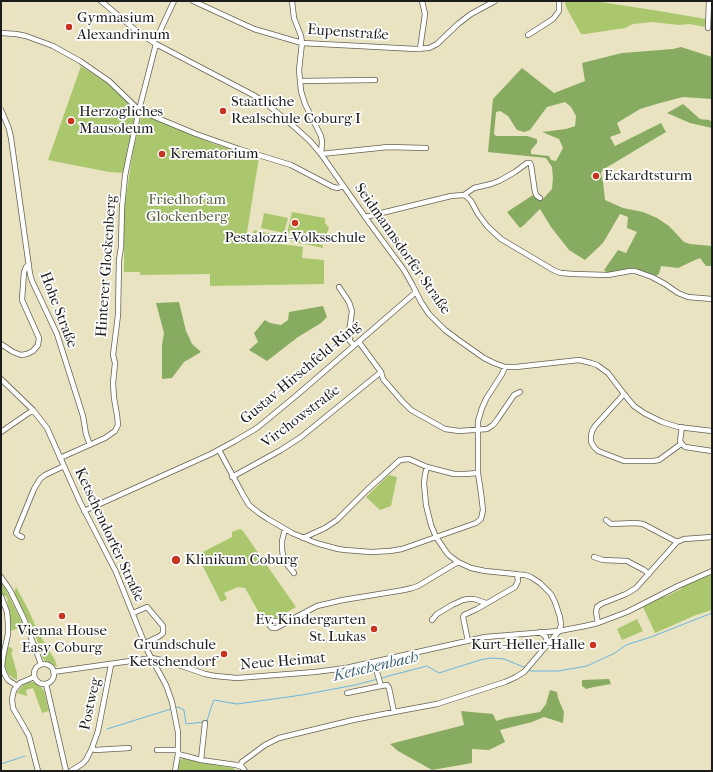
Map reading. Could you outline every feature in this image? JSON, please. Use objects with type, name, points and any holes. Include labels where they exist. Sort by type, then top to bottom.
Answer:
[{"type":"street","name":"Seidmannsdorfer Straße","points":[[101,1],[139,33],[154,43],[255,96],[290,123],[310,141],[321,154],[404,270],[429,314],[445,330],[484,358],[505,367],[567,361],[586,361],[598,365],[608,373],[634,406],[644,413],[662,422],[682,427],[712,431]]},
{"type":"street","name":"Hinterer Glockenberg","points":[[60,458],[112,434],[118,425],[114,398],[113,383],[115,363],[113,355],[118,315],[119,260],[122,230],[121,216],[125,176],[154,43],[174,1]]},
{"type":"street","name":"Eupenstraße","points":[[193,1],[254,29],[302,43],[418,49],[429,48],[437,44],[471,14],[494,1]]},
{"type":"street","points":[[292,1],[294,18],[302,43],[299,70],[301,90],[305,104],[321,136],[321,154],[388,147],[426,148]]},
{"type":"street","points":[[418,49],[425,14],[422,1]]},
{"type":"street","points":[[528,35],[553,19],[558,11],[559,1]]},
{"type":"street","points":[[708,28],[709,1]]},
{"type":"street","points":[[1,33],[26,36],[53,46],[80,61],[109,81],[139,110],[196,134],[291,165],[333,187],[340,188],[344,186]]},
{"type":"street","points":[[300,81],[375,80]]},
{"type":"street","name":"Hohe Straße","points":[[1,110],[9,129],[32,281],[57,334],[83,416],[86,434],[90,445]]},
{"type":"street","points":[[365,217],[464,194],[474,188],[499,181],[515,172],[526,163],[531,165],[535,192],[540,198]]},
{"type":"street","points":[[464,194],[471,201],[487,226],[501,239],[555,271],[574,274],[608,275],[635,271],[652,277],[678,293],[688,297],[712,299]]},
{"type":"street","points":[[1,344],[13,352],[21,355],[33,351],[38,345],[39,338],[22,300],[24,272],[29,264]]},
{"type":"street","points":[[339,287],[349,302],[352,311],[349,332],[350,341],[354,346]]},
{"type":"street","name":"Gustav-Hirschfeld-Ring","points":[[84,511],[219,450],[252,432],[266,422],[416,292]]},
{"type":"street","points":[[358,342],[381,372],[383,379],[411,410],[449,430],[459,431],[487,429],[498,420],[514,395],[520,392]]},
{"type":"street","points":[[219,450],[232,477],[249,505],[285,529],[316,543],[338,549],[377,552],[402,549],[476,523],[481,519],[481,493],[478,472],[478,421],[486,399],[505,367]]},
{"type":"street","name":"Virchowstraße","points":[[232,477],[300,437],[381,372]]},
{"type":"street","name":"Ketschendorfer Straße","points":[[1,379],[33,410],[47,428],[84,511],[116,572],[148,652],[169,692],[174,708],[178,732],[178,752],[174,771]]},
{"type":"street","points":[[624,394],[592,431],[592,442],[598,451],[624,462],[653,461],[659,460],[681,444]]},
{"type":"street","points":[[1,432],[33,410]]},
{"type":"street","points":[[681,444],[680,437],[682,427]]},
{"type":"street","points":[[681,444],[712,451]]},
{"type":"street","points":[[303,538],[326,528],[337,520],[398,461],[409,459],[427,467],[454,474],[478,472]]},
{"type":"street","name":"Ketschendorfer Straße","points":[[22,537],[16,533],[34,489],[40,479],[45,475],[64,466]]},
{"type":"street","points":[[240,769],[242,762],[265,745],[279,738],[347,722],[454,700],[516,678],[525,670],[559,631],[561,624],[555,602],[546,588],[535,580],[525,575],[478,570],[458,562],[450,556],[436,537],[429,516],[425,500],[425,475],[427,467]]},
{"type":"street","points":[[606,520],[611,524],[636,522],[643,524],[677,542]]},
{"type":"street","points":[[285,529],[282,541],[283,556],[285,562],[294,573]]},
{"type":"street","points":[[316,543],[318,532]]},
{"type":"street","points":[[598,623],[596,612],[597,607],[636,588],[677,542],[712,537]]},
{"type":"street","points":[[594,556],[603,560],[620,560],[629,562],[649,574]]},
{"type":"street","points":[[286,622],[317,606],[404,590],[418,586],[458,562]]},
{"type":"street","name":"Neue Heimat","points":[[152,658],[205,674],[237,678],[346,668],[495,636],[559,631],[598,623],[627,612],[672,588],[712,571]]},
{"type":"street","points":[[468,641],[463,617],[464,614],[477,609],[515,587],[518,580],[517,574]]},
{"type":"street","points":[[1,577],[10,590],[24,619],[41,664]]},
{"type":"street","points":[[2,597],[7,612],[8,623],[8,634],[2,667],[8,680],[17,686]]},
{"type":"street","points":[[432,620],[437,614],[463,600],[474,599],[486,603]]},
{"type":"street","name":"Ketschendorfer Straße","points":[[133,613],[147,607],[163,626],[163,633],[158,638],[145,643]]},
{"type":"street","points":[[540,632],[546,637],[546,646]]},
{"type":"street","name":"Postweg","points":[[53,672],[152,658]]},
{"type":"street","points":[[158,670],[161,664],[165,661]]},
{"type":"street","points":[[374,662],[380,684]]},
{"type":"street","points":[[41,664],[45,664],[52,668],[53,672],[54,676],[46,684],[39,683],[34,677],[35,669],[41,664]]},
{"type":"street","name":"Postweg","points":[[71,771],[86,760],[92,748],[98,731],[111,665]]},
{"type":"street","points":[[34,677],[20,683],[17,686],[13,694],[12,704],[28,736],[38,771]]},
{"type":"street","points":[[46,684],[66,769]]},
{"type":"street","points":[[347,693],[380,684],[386,685],[388,686],[394,712]]},
{"type":"street","points":[[201,760],[205,723]]},
{"type":"street","points":[[92,748],[95,750],[129,748]]},
{"type":"street","points":[[157,750],[178,752],[201,760],[240,769],[242,767],[245,771]]},
{"type":"green space","points":[[566,1],[594,1],[706,19],[707,25],[705,27],[690,24],[679,25],[652,22],[633,24],[625,28],[581,34],[567,9],[565,3]]},
{"type":"green space","points":[[681,47],[712,57],[712,99],[683,97],[640,109],[617,123],[621,133],[610,137],[615,146],[661,123],[666,132],[604,169],[601,173],[605,200],[623,208],[643,212],[657,218],[669,226],[684,242],[712,246],[712,266],[706,266],[700,258],[678,268],[661,266],[659,274],[654,277],[636,270],[609,274],[604,270],[618,250],[626,253],[637,232],[627,228],[628,217],[620,214],[603,243],[585,260],[569,250],[551,227],[540,209],[520,228],[507,212],[533,195],[542,200],[552,189],[552,167],[546,158],[488,152],[493,99],[522,68],[554,93],[585,81],[582,63],[622,53]],"holes":[[[565,102],[571,107],[576,116],[575,126],[566,129],[542,132],[559,139],[563,148],[556,161],[551,160],[549,156],[531,154],[531,150],[537,143],[537,139],[527,136],[496,136],[494,134],[496,112],[500,111],[508,116],[517,130],[524,132],[530,130],[547,107]]]},
{"type":"green space","name":"Friedhof am Glockenberg","points":[[81,66],[107,83],[138,111],[124,173],[109,172],[48,160]]},
{"type":"green space","points":[[683,104],[700,119],[709,120],[712,122],[712,128],[690,123],[667,113]]},
{"type":"green space","name":"Friedhof am Glockenberg","points":[[142,113],[214,144],[259,157],[246,239],[303,247],[302,258],[324,260],[324,284],[210,286],[210,274],[140,275],[140,272],[124,272],[124,209],[133,151]]},
{"type":"green space","points":[[292,212],[325,218],[325,223],[329,228],[325,242],[287,233]]},
{"type":"green space","points":[[264,213],[288,218],[284,233],[261,228]]},
{"type":"green space","points":[[254,230],[323,245],[323,248],[253,233]]},
{"type":"green space","points":[[179,302],[186,331],[192,344],[201,352],[184,362],[172,378],[162,379],[162,345],[164,333],[156,303]]},
{"type":"green space","points":[[323,306],[327,317],[321,323],[298,337],[267,361],[249,350],[258,342],[254,333],[265,320],[270,323],[281,325],[288,320],[289,312]]},
{"type":"green space","points":[[389,475],[397,477],[391,506],[380,510],[366,497]]},
{"type":"green space","points":[[240,529],[243,531],[296,607],[266,625],[245,588],[238,587],[224,593],[227,599],[221,602],[197,555],[232,537],[232,532]]},
{"type":"green space","points":[[712,573],[712,610],[696,615],[655,633],[643,607],[664,595],[665,597],[681,589],[681,587]]},
{"type":"green space","points":[[1,580],[24,626],[11,631],[8,600],[1,591]]},
{"type":"green space","points":[[16,587],[36,627],[33,630],[14,593]]},
{"type":"green space","points":[[637,619],[643,631],[622,640],[617,629]]},
{"type":"green space","points":[[38,632],[55,660],[57,667],[43,659],[36,637]]},
{"type":"green space","points":[[8,647],[12,648],[13,652],[11,652],[17,673],[17,680],[8,674],[5,667],[4,660]]},
{"type":"green space","points":[[609,679],[611,684],[586,689],[582,686],[582,680]]},
{"type":"green space","points":[[34,682],[44,691],[49,711],[42,713],[33,688],[26,690],[27,696],[17,693],[23,685]]},
{"type":"green space","points":[[550,690],[557,692],[564,712],[563,723],[544,717],[532,722],[500,730],[505,742],[489,750],[472,749],[472,763],[432,770],[398,751],[390,744],[464,725],[461,711],[493,714],[496,721],[540,712],[546,704]]},
{"type":"green space","points":[[184,758],[233,768],[236,771],[177,771],[179,761]]},
{"type":"waterway","name":"Ketschenbach","points":[[528,670],[558,671],[587,666],[615,653],[626,645],[651,637],[712,613]]},
{"type":"waterway","name":"Ketschenbach","points":[[381,678],[427,666],[439,673],[491,658],[504,659],[526,668]]},
{"type":"waterway","name":"Ketschenbach","points":[[207,721],[214,700],[237,704],[302,695],[378,679]]},
{"type":"waterway","name":"Ketschenbach","points":[[174,708],[178,707],[184,710],[186,724],[204,722]]},
{"type":"waterway","name":"Ketschenbach","points":[[107,729],[171,709]]},
{"type":"waterway","name":"Ketschenbach","points":[[1,764],[25,756]]},
{"type":"place","name":"Gymnasium Alexandrinum","points":[[69,27]]},
{"type":"place","name":"Staatliche Realschule Coburg I","points":[[223,111]]},
{"type":"place","name":"Herzogliches Mausoleum","points":[[71,121]]},
{"type":"place","name":"Krematorium","points":[[162,154]]},
{"type":"place","name":"Eckardtsturm","points":[[596,176]]},
{"type":"place","name":"Pestalozzi-Volksschule","points":[[295,223]]},
{"type":"place","name":"Klinikum Coburg","points":[[176,560]]},
{"type":"place","name":"Vienna House Easy Coburg","points":[[62,616]]},
{"type":"place","name":"Ev. Kindergarten St. Lukas","points":[[374,629]]},
{"type":"place","name":"Kurt-Heller-Halle","points":[[593,645]]},
{"type":"place","name":"Grundschule Ketschendorf","points":[[224,654]]}]
